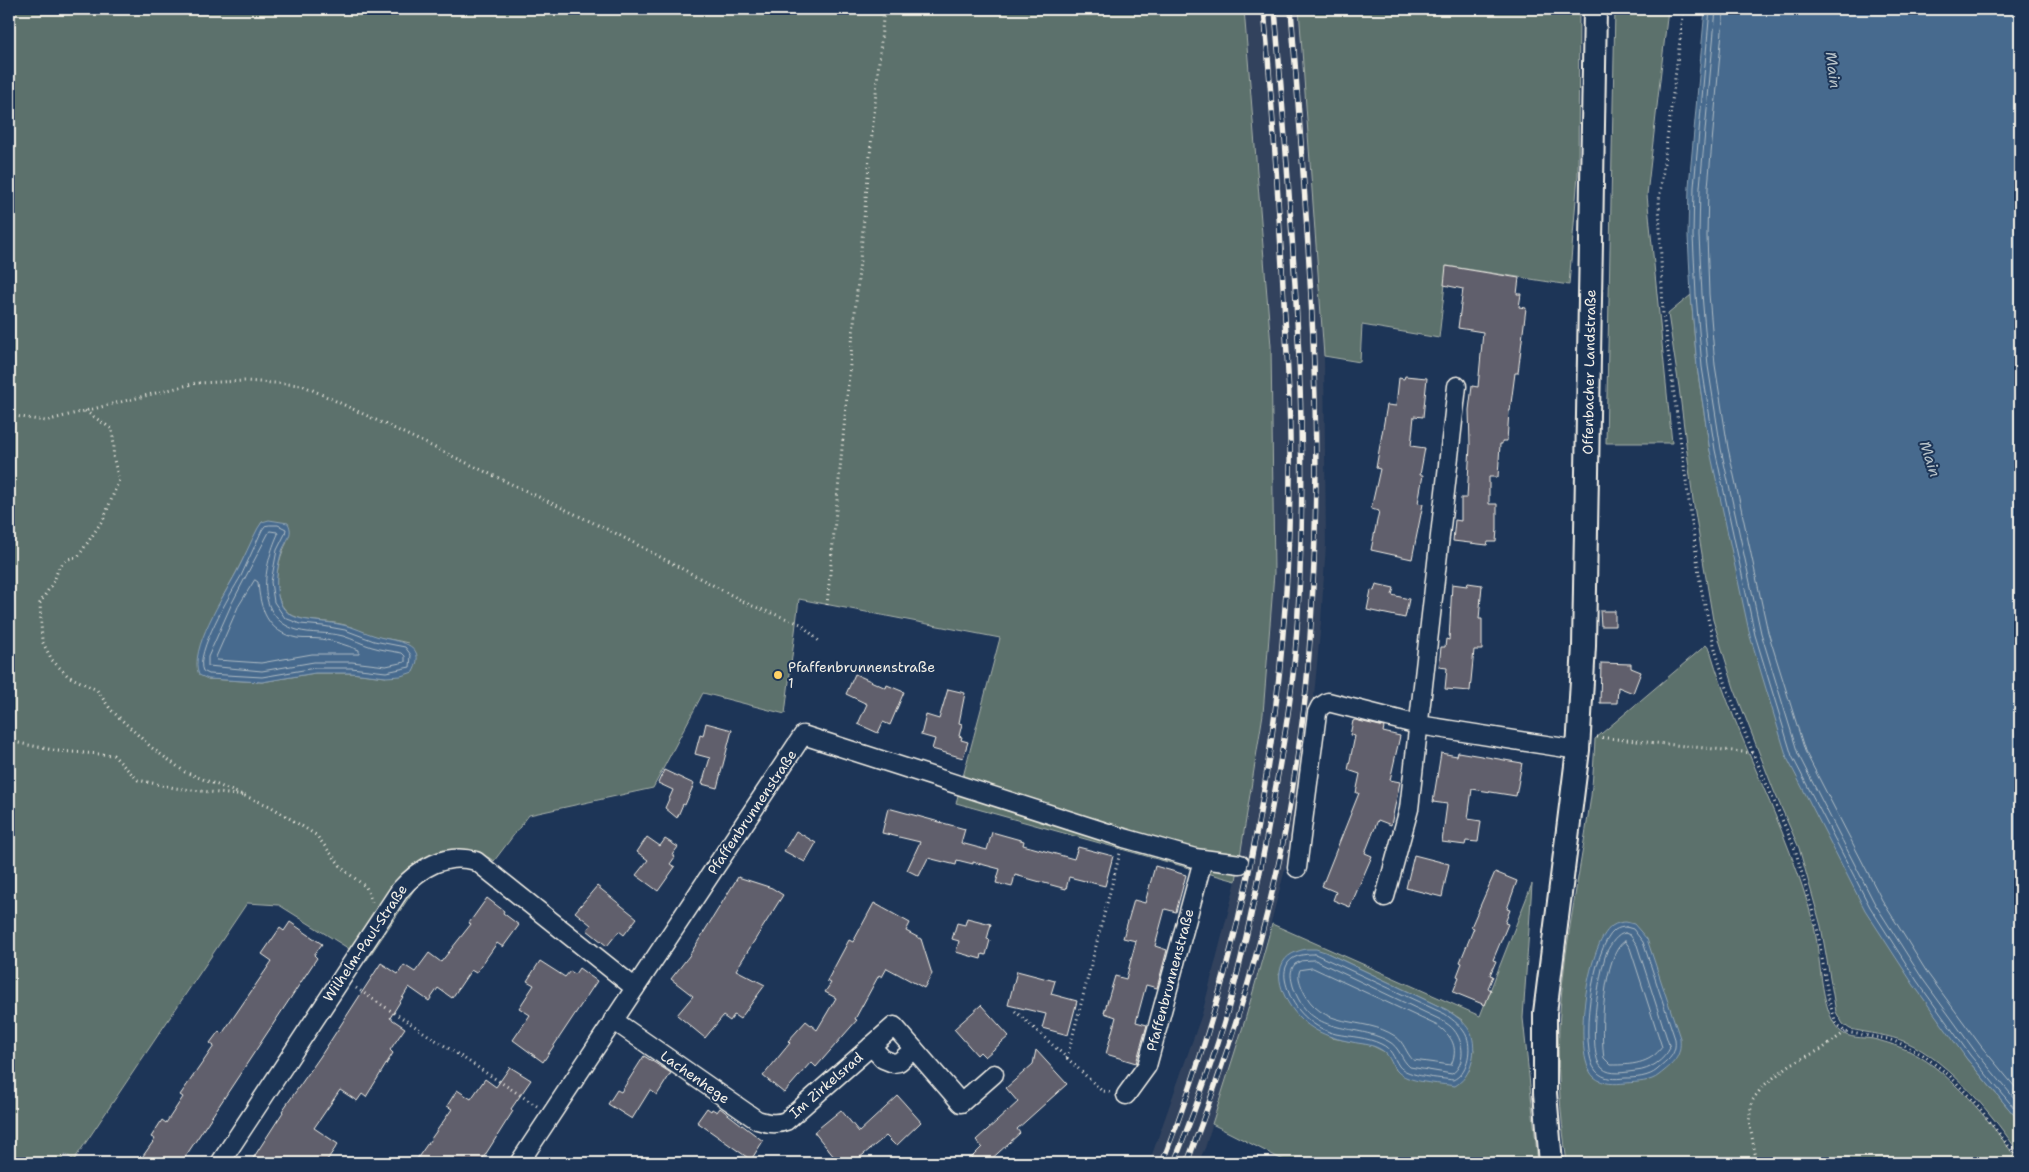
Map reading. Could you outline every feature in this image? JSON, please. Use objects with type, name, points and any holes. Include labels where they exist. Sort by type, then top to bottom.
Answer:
[{"type":"main road","name":"Offenbacher Landstraße","points":[[1552,1163],[1545,1093],[1545,1013],[1578,743],[1584,636],[1595,9]]},
{"type":"street","points":[[1385,897],[1409,810],[1457,386]]},
{"type":"street","points":[[1297,868],[1317,713],[1320,707],[1328,702],[1419,725],[1578,743]]},
{"type":"street","name":"Pfaffenbrunnenstraße","points":[[519,1163],[803,735],[1124,838],[1203,860],[1240,864]]},
{"type":"street","name":"Wilhelm-Paul-Straße","points":[[220,1163],[400,890],[422,869],[443,860],[469,858],[485,867],[635,988]]},
{"type":"street","name":"Pfaffenbrunnenstraße","points":[[1126,1095],[1147,1066],[1203,860]]},
{"type":"street","name":"Lachenhege","points":[[613,1020],[757,1120],[780,1124]]},
{"type":"street","name":"Im Zirkelsrad","points":[[780,1124],[786,1121],[894,1026],[962,1103],[994,1074]]},
{"type":"street","name":"Im Zirkelsrad","points":[[871,1046],[883,1059],[894,1063],[899,1062],[914,1050]]},
{"type":"path","points":[[827,605],[884,9]]},
{"type":"path","points":[[1684,9],[1659,201],[1663,315],[1701,588],[1717,656],[1727,688],[1794,849],[1817,927],[1829,1000],[1836,1023],[1845,1032],[1888,1039],[1923,1055],[1950,1076],[1978,1106],[2020,1161]]},
{"type":"path","points":[[9,415],[45,421],[196,383],[245,381],[302,386],[617,534],[750,605],[801,624],[820,642]]},
{"type":"path","points":[[85,411],[112,430],[114,446],[112,456],[119,480],[104,518],[78,557],[68,559],[59,567],[54,581],[40,603],[42,641],[52,660],[68,676],[97,690],[111,710],[152,748],[185,772],[270,806],[316,835],[344,870],[366,888],[380,919]]},
{"type":"path","points":[[9,741],[58,751],[113,755],[138,780],[174,788],[249,797]]},
{"type":"path","points":[[1578,743],[1753,753]]},
{"type":"path","points":[[1067,1058],[1124,838]]},
{"type":"path","points":[[341,978],[550,1115]]},
{"type":"path","points":[[1015,1011],[1102,1090],[1126,1095]]},
{"type":"path","points":[[1759,1163],[1755,1153],[1750,1121],[1752,1101],[1762,1086],[1791,1064],[1822,1049],[1845,1032]]},
{"type":"shaded area","points":[[1244,9],[1299,9],[1324,356],[1326,544],[1321,622],[1314,696],[1301,789],[1288,858],[1245,1020],[1205,1148],[1198,1163],[1149,1163],[1202,1014],[1236,881],[1263,714],[1274,573],[1271,346]]},
{"type":"green space","points":[[9,9],[1244,9],[1271,346],[1274,573],[1263,714],[1236,881],[956,803],[1000,638],[799,599],[785,714],[703,693],[653,788],[529,815],[494,861],[480,854],[466,852],[436,857],[367,960],[279,905],[247,903],[74,1160],[65,1154],[59,1163],[9,1163]],"holes":[[[262,522],[287,542],[279,562],[276,585],[282,605],[289,613],[299,618],[345,625],[374,636],[408,643],[386,677],[351,673],[315,673],[262,682],[208,679],[222,598]]]},
{"type":"green space","points":[[1299,9],[1579,9],[1578,175],[1569,285],[1447,266],[1439,338],[1362,325],[1360,362],[1324,356]]},
{"type":"green space","points":[[1615,9],[1668,9],[1647,195],[1672,443],[1606,443]]},
{"type":"green space","points":[[1691,295],[1697,367],[1710,451],[1966,1058],[2020,1122],[2020,1155],[1998,1124],[1970,1091],[1938,1062],[1906,1042],[1850,1029],[1843,1024],[1836,1012],[1821,926],[1799,848],[1774,791],[1734,688],[1713,620],[1693,500],[1668,314]]},
{"type":"green space","points":[[1706,645],[1710,650],[1734,719],[1777,819],[1803,887],[1816,934],[1824,995],[1833,1022],[1843,1034],[1895,1045],[1935,1067],[1983,1114],[2019,1163],[1567,1163],[1559,1087],[1560,1011],[1569,930],[1591,796],[1595,739]]},
{"type":"green space","points":[[1532,884],[1523,1018],[1538,1163],[1289,1163],[1212,1124],[1245,1020],[1272,924],[1480,1016]],"holes":[[[1325,952],[1447,1010],[1462,1020],[1474,1050],[1469,1071],[1395,1070],[1391,1059],[1385,1052],[1371,1045],[1332,1038],[1286,998],[1279,974]]]},
{"type":"water","name":"Main","points":[[1705,9],[2020,9],[2020,1122],[1966,1058],[1913,984],[1865,910],[1787,758],[1750,636],[1710,451],[1697,367],[1691,295],[1688,236],[1689,186]]},
{"type":"water","points":[[269,520],[288,523],[290,527],[290,534],[282,551],[277,576],[278,595],[280,603],[285,610],[296,617],[347,626],[408,645],[417,654],[417,662],[413,672],[401,676],[386,677],[351,673],[315,673],[262,682],[208,679],[199,675],[197,664],[198,652],[209,623],[258,528],[262,522]]},
{"type":"water","points":[[1626,922],[1634,924],[1647,939],[1680,1038],[1680,1050],[1676,1060],[1656,1077],[1639,1082],[1618,1084],[1598,1080],[1587,1065],[1583,1024],[1589,976],[1595,954],[1603,937],[1612,926]]},
{"type":"water","points":[[1316,949],[1325,952],[1447,1010],[1465,1024],[1472,1036],[1474,1050],[1469,1071],[1461,1082],[1455,1086],[1408,1078],[1394,1068],[1388,1056],[1382,1050],[1324,1034],[1301,1019],[1287,1001],[1282,989],[1280,976],[1281,967],[1285,959],[1296,952]]},
{"type":"building","points":[[1446,266],[1519,278],[1517,294],[1521,294],[1519,307],[1526,308],[1518,373],[1515,373],[1509,411],[1507,441],[1502,441],[1502,444],[1500,444],[1498,477],[1489,477],[1489,504],[1497,504],[1497,529],[1496,542],[1488,542],[1487,545],[1453,541],[1455,520],[1461,521],[1461,498],[1467,498],[1470,445],[1469,410],[1472,386],[1478,387],[1483,332],[1458,328],[1463,289],[1444,285]]},
{"type":"building","points":[[1405,376],[1427,378],[1423,417],[1414,416],[1411,446],[1425,448],[1420,475],[1423,475],[1418,503],[1423,504],[1412,559],[1371,550],[1379,511],[1371,509],[1380,469],[1376,468],[1387,405],[1396,406],[1399,378],[1404,379]]},
{"type":"building","points":[[1468,583],[1482,585],[1479,619],[1482,619],[1482,650],[1474,650],[1470,691],[1445,689],[1447,668],[1439,667],[1441,647],[1445,647],[1446,639],[1449,640],[1452,584],[1467,586]]},
{"type":"building","points":[[1376,584],[1394,588],[1392,595],[1409,599],[1405,618],[1367,610],[1371,590],[1374,591]]},
{"type":"building","points":[[1600,611],[1615,611],[1615,626],[1601,626]]},
{"type":"building","points":[[1601,663],[1631,664],[1631,668],[1641,672],[1633,693],[1618,687],[1617,703],[1600,703]]},
{"type":"building","points":[[855,674],[886,688],[887,685],[904,692],[890,725],[883,722],[878,733],[858,724],[867,704],[846,694]]},
{"type":"building","points":[[948,689],[965,693],[959,723],[962,724],[959,736],[962,737],[961,740],[968,742],[963,758],[932,749],[935,739],[921,735],[926,715],[939,719]]},
{"type":"building","points":[[1353,721],[1384,727],[1383,732],[1400,736],[1390,780],[1400,782],[1391,825],[1378,820],[1365,853],[1372,856],[1350,907],[1333,900],[1336,892],[1322,886],[1359,793],[1356,793],[1360,774],[1348,770],[1355,736],[1350,735]]},
{"type":"building","points":[[706,723],[732,730],[717,788],[702,784],[710,758],[695,754],[700,735],[703,736]]},
{"type":"building","points":[[1458,752],[1522,763],[1516,796],[1472,789],[1468,819],[1481,821],[1478,842],[1466,841],[1465,845],[1442,842],[1447,804],[1433,802],[1441,753],[1457,756]]},
{"type":"building","points":[[664,770],[694,784],[677,818],[665,808],[673,790],[658,783]]},
{"type":"building","points":[[888,808],[965,829],[961,843],[987,850],[992,832],[1024,841],[1023,845],[1074,859],[1078,847],[1113,856],[1105,886],[1069,877],[1066,889],[1015,875],[1012,887],[996,883],[1000,869],[973,862],[973,864],[957,860],[956,865],[928,858],[919,876],[907,870],[920,842],[882,833]]},
{"type":"building","points":[[796,831],[816,843],[805,862],[784,851]]},
{"type":"building","points":[[647,837],[660,846],[665,839],[678,847],[672,855],[675,857],[670,864],[675,867],[658,891],[636,875],[648,860],[637,852]]},
{"type":"building","points":[[1414,855],[1449,864],[1442,897],[1406,888]]},
{"type":"building","points":[[1155,866],[1186,875],[1176,912],[1165,909],[1155,946],[1167,950],[1157,988],[1146,985],[1136,1022],[1147,1025],[1136,1063],[1106,1054],[1116,1017],[1104,1013],[1115,976],[1126,979],[1136,941],[1123,938],[1134,900],[1145,903]]},
{"type":"building","points":[[1495,872],[1517,881],[1507,909],[1510,910],[1505,923],[1508,924],[1493,960],[1496,961],[1490,975],[1493,976],[1488,988],[1491,990],[1485,1005],[1453,992],[1459,977],[1457,976],[1462,963],[1460,962],[1474,928],[1471,927]]},
{"type":"building","points":[[738,877],[772,888],[783,895],[736,970],[765,985],[740,1019],[734,1015],[730,1021],[723,1016],[705,1038],[677,1015],[693,996],[671,979],[689,956]]},
{"type":"building","points":[[597,886],[637,918],[624,935],[619,931],[607,946],[587,930],[591,925],[575,912]]},
{"type":"building","points":[[487,898],[519,925],[503,947],[497,943],[476,973],[471,970],[452,998],[438,988],[429,1001],[409,987],[390,1018],[405,1028],[390,1050],[393,1053],[366,1097],[362,1094],[357,1101],[340,1090],[314,1128],[338,1144],[325,1163],[250,1163],[282,1111],[320,1057],[381,963],[398,974],[404,965],[415,972],[429,953],[441,962],[471,924],[469,923]]},
{"type":"building","points":[[874,903],[910,923],[906,931],[921,939],[932,974],[924,988],[887,968],[882,977],[879,975],[855,1019],[857,1020],[816,1067],[811,1062],[784,1093],[763,1076],[790,1043],[788,1041],[806,1021],[817,1030],[836,998],[825,992],[831,983],[827,981],[849,940],[853,942]]},
{"type":"building","points":[[967,918],[991,924],[987,939],[990,940],[986,955],[982,954],[981,959],[956,952],[959,941],[952,939],[957,923],[965,925]]},
{"type":"building","points":[[290,922],[322,944],[314,955],[317,958],[181,1163],[138,1163],[155,1139],[151,1137],[162,1120],[166,1123],[183,1097],[180,1095],[214,1046],[210,1043],[219,1031],[222,1034],[272,961],[262,954],[280,928],[284,931]]},
{"type":"building","points":[[540,961],[565,977],[570,971],[575,974],[579,968],[597,981],[543,1062],[513,1040],[530,1015],[519,1008],[534,985],[527,981]]},
{"type":"building","points":[[1017,971],[1055,981],[1051,994],[1077,1001],[1068,1035],[1042,1028],[1046,1014],[1008,1005]]},
{"type":"building","points":[[981,1005],[1009,1036],[985,1057],[980,1052],[977,1055],[954,1029]]},
{"type":"building","points":[[1036,1050],[1067,1084],[1017,1129],[1020,1133],[987,1163],[966,1163],[982,1147],[976,1140],[1018,1102],[1006,1088],[1033,1064]]},
{"type":"building","points":[[644,1056],[671,1073],[657,1095],[650,1090],[632,1119],[608,1104],[617,1090],[621,1092]]},
{"type":"building","points":[[510,1067],[531,1080],[511,1109],[513,1111],[480,1163],[414,1163],[452,1109],[447,1106],[457,1090],[471,1099],[485,1079],[496,1087]]},
{"type":"building","points":[[898,1096],[921,1122],[896,1146],[886,1136],[853,1163],[839,1163],[814,1132],[841,1110],[859,1132]]},
{"type":"building","points":[[707,1108],[717,1112],[720,1108],[763,1141],[751,1160],[697,1122]]},
{"type":"railway","points":[[1162,1163],[1192,1081],[1218,997],[1240,913],[1258,827],[1271,741],[1281,654],[1290,479],[1289,406],[1277,182],[1264,9]]},
{"type":"railway","points":[[1174,1163],[1218,1043],[1241,957],[1257,888],[1288,717],[1295,655],[1300,574],[1301,413],[1293,251],[1275,9]]},
{"type":"railway","points":[[1187,1163],[1237,1019],[1268,908],[1296,769],[1310,646],[1316,513],[1314,369],[1307,225],[1291,9]]},
{"type":"place","name":"Pfaffenbrunnenstraße 1","points":[[778,675]]}]
